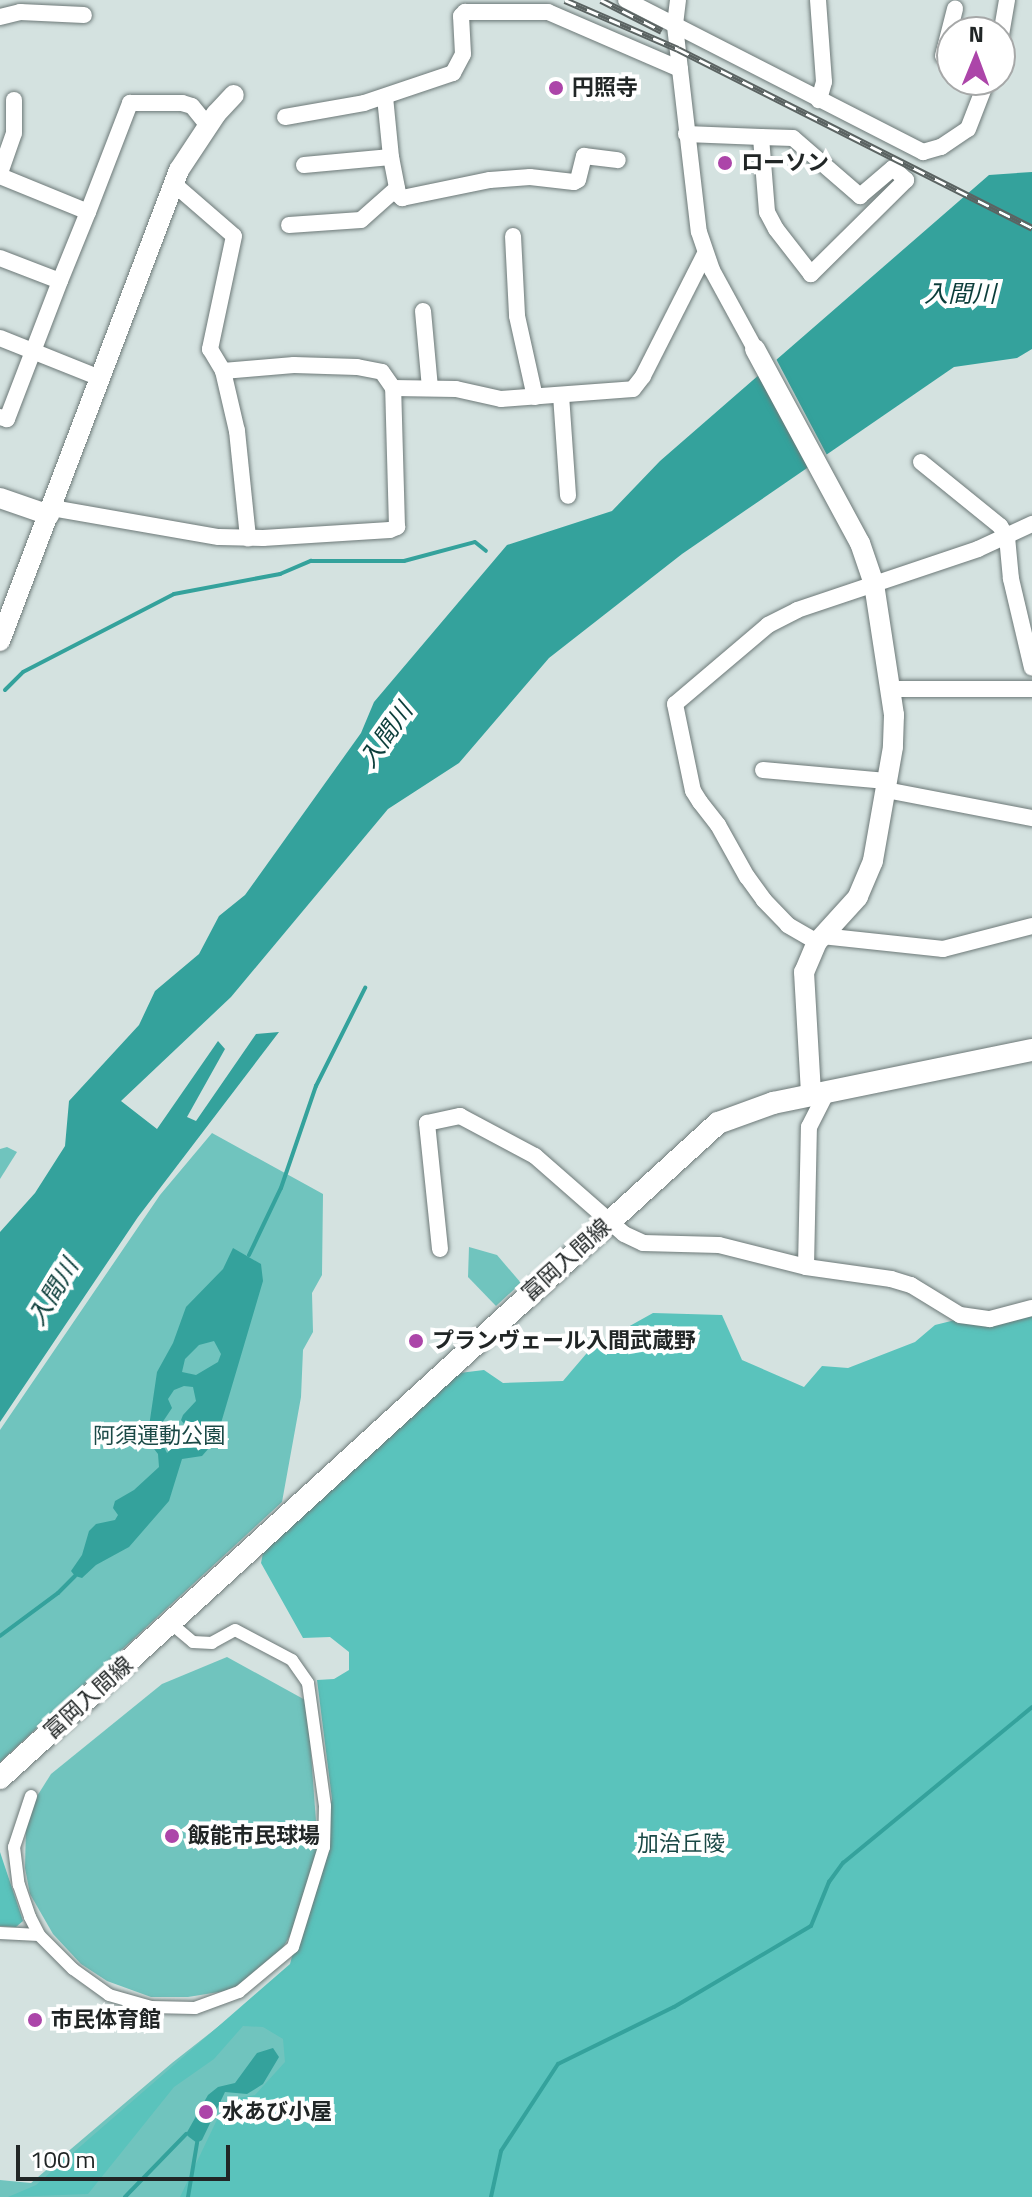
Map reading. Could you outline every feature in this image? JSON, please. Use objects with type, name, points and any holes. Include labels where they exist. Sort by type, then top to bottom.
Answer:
[{"type":"main road","name":"富岡入間線","points":[[0,1778],[718,1123],[773,1103],[1032,1050]]},
{"type":"street","points":[[626,0],[923,152],[941,147],[968,129],[981,96]]},
{"type":"street","points":[[678,0],[675,26],[693,204],[705,254],[860,543],[874,584],[892,689],[893,747],[873,861],[858,897],[820,939],[804,972],[803,990],[819,1094],[809,1127],[806,1267]]},
{"type":"street","points":[[818,0],[824,82],[819,100]]},
{"type":"street","points":[[0,17],[20,6],[84,15]]},
{"type":"street","points":[[953,16],[955,9]]},
{"type":"street","points":[[285,117],[385,97],[457,69],[464,49],[461,16],[465,12],[548,12],[680,69]]},
{"type":"street","points":[[0,641],[174,184],[208,126],[234,95]]},
{"type":"street","points":[[385,97],[391,157],[402,198],[490,180],[530,177],[574,182],[578,180],[584,156],[618,160]]},
{"type":"street","points":[[14,100],[14,133],[0,174],[88,212]]},
{"type":"street","points":[[0,417],[7,419],[130,103],[182,103],[192,106],[208,126]]},
{"type":"street","points":[[686,134],[793,138],[860,196],[915,148]]},
{"type":"street","points":[[761,137],[767,212],[776,229],[811,274],[906,180],[893,168]]},
{"type":"street","points":[[304,165],[391,157]]},
{"type":"street","points":[[174,184],[234,236],[210,349],[223,371],[237,431],[248,538]]},
{"type":"street","points":[[289,225],[361,220],[397,188]]},
{"type":"street","points":[[513,236],[517,316],[535,397]]},
{"type":"street","points":[[393,388],[456,389],[501,399],[633,389],[643,376],[705,254]]},
{"type":"street","points":[[0,258],[60,281]]},
{"type":"street","points":[[423,311],[430,388]]},
{"type":"street","points":[[0,338],[100,378]]},
{"type":"street","points":[[0,498],[50,512],[219,537],[248,538],[390,530],[397,527],[393,388],[382,372],[357,367],[294,365],[223,371]]},
{"type":"street","points":[[561,395],[568,496]]},
{"type":"street","points":[[921,462],[1000,526],[1007,537],[1011,579],[1032,668]]},
{"type":"street","points":[[1032,524],[1007,537],[797,610],[768,625],[675,704],[693,791],[718,825],[747,877],[788,925],[820,939],[943,949],[1032,926]]},
{"type":"street","points":[[892,689],[1032,689]]},
{"type":"street","points":[[763,770],[887,786],[1032,818]]},
{"type":"street","points":[[440,1249],[427,1123],[460,1116],[535,1156],[624,1234],[643,1243],[719,1245],[806,1267],[891,1279],[911,1285],[960,1315],[990,1319],[1032,1308]]},
{"type":"street","points":[[31,1796],[14,1847],[19,1885],[39,1935],[73,1969],[109,1995],[127,2003],[195,2008],[239,1992],[282,1958],[299,1935],[324,1847],[325,1806],[308,1683],[292,1660],[235,1630],[212,1643],[193,1642],[170,1623]]},
{"type":"street","points":[[0,1842],[14,1847]]},
{"type":"street","points":[[0,1933],[39,1935]]},
{"type":"green space","name":"阿須運動公園","points":[[212,1133],[323,1194],[322,1275],[312,1293],[313,1332],[303,1350],[301,1397],[282,1502],[0,1762],[0,1430],[160,1195]]},
{"type":"green space","points":[[7,1147],[17,1152],[0,1179],[0,1149]]},
{"type":"green space","points":[[469,1247],[497,1255],[521,1283],[496,1306],[468,1277]]},
{"type":"green space","name":"加治丘陵","points":[[1032,1301],[1032,2197],[180,2197],[224,2105],[233,2099],[255,2095],[285,2062],[283,2039],[263,2027],[243,2026],[214,2059],[174,2087],[88,2194],[8,2197],[36,2185],[290,1964],[332,1799],[317,1680],[334,1679],[349,1670],[349,1652],[330,1637],[303,1638],[261,1563],[264,1548],[443,1375],[484,1370],[503,1383],[563,1381],[592,1347],[653,1313],[722,1315],[742,1360],[804,1387],[822,1366],[848,1368],[915,1342],[935,1325]]},
{"type":"green space","name":"飯能市民球場","points":[[227,1657],[307,1701],[318,1848],[296,1926],[280,1952],[242,1984],[225,1991],[188,1997],[151,1997],[107,1981],[81,1964],[53,1934],[30,1894],[25,1868],[26,1826],[34,1801],[51,1774],[162,1684]]},
{"type":"green space","points":[[0,1852],[23,1921],[16,1927],[0,1926]]},
{"type":"green space","points":[[275,1982],[297,1984],[271,2197],[0,2197],[0,2180],[31,2183],[172,2063]]},
{"type":"water","name":"入間川","points":[[1032,172],[1032,349],[1017,358],[954,367],[682,554],[549,658],[459,763],[388,809],[231,997],[121,1101],[157,1129],[218,1041],[225,1049],[187,1117],[196,1121],[256,1034],[279,1032],[138,1217],[0,1422],[0,1232],[35,1193],[65,1146],[69,1101],[139,1025],[155,991],[199,954],[219,916],[245,895],[361,733],[374,702],[507,545],[612,511],[660,461],[989,175]]},
{"type":"water","points":[[233,1248],[261,1264],[263,1281],[216,1440],[202,1456],[182,1459],[169,1501],[129,1547],[96,1565],[82,1578],[75,1576],[71,1571],[82,1555],[89,1531],[96,1524],[115,1520],[118,1515],[113,1508],[115,1501],[134,1490],[159,1467],[158,1454],[147,1440],[157,1372],[173,1343],[186,1307],[223,1269]],"holes":[[[214,1341],[221,1354],[218,1362],[196,1375],[182,1372],[185,1359],[199,1345]],[[193,1387],[196,1401],[181,1420],[188,1429],[186,1435],[167,1453],[161,1441],[160,1426],[172,1408],[168,1399],[174,1390]]]},
{"type":"water","points":[[273,2048],[279,2057],[263,2084],[247,2094],[225,2092],[202,2140],[197,2143],[189,2137],[186,2134],[208,2095],[218,2087],[235,2083],[257,2053]]},
{"type":"pier","points":[[774,355],[829,459],[811,471],[756,371]]},
{"type":"waterway","points":[[5,690],[23,672],[174,594],[280,574],[311,561],[404,561],[475,542],[486,551]]},
{"type":"waterway","points":[[249,1255],[281,1188],[316,1086],[365,988]]},
{"type":"waterway","points":[[0,1636],[58,1593],[75,1576]]},
{"type":"waterway","points":[[491,2197],[501,2151],[558,2064],[674,2007],[811,1926],[829,1882],[843,1863],[1032,1707]]},
{"type":"waterway","points":[[125,2197],[186,2134]]},
{"type":"waterway","points":[[188,2197],[197,2143]]},
{"type":"railway","points":[[565,0],[678,49],[1032,228]]},
{"type":"railway","points":[[601,0],[662,31]]},
{"type":"place","name":"円照寺","points":[[556,88]]},
{"type":"place","name":"ローソン","points":[[725,163]]},
{"type":"place","name":"プランヴェール入間武蔵野","points":[[416,1341]]},
{"type":"place","name":"飯能市民球場","points":[[172,1836]]},
{"type":"place","name":"市民体育館","points":[[35,2020]]},
{"type":"place","name":"水あび小屋","points":[[206,2112]]}]
